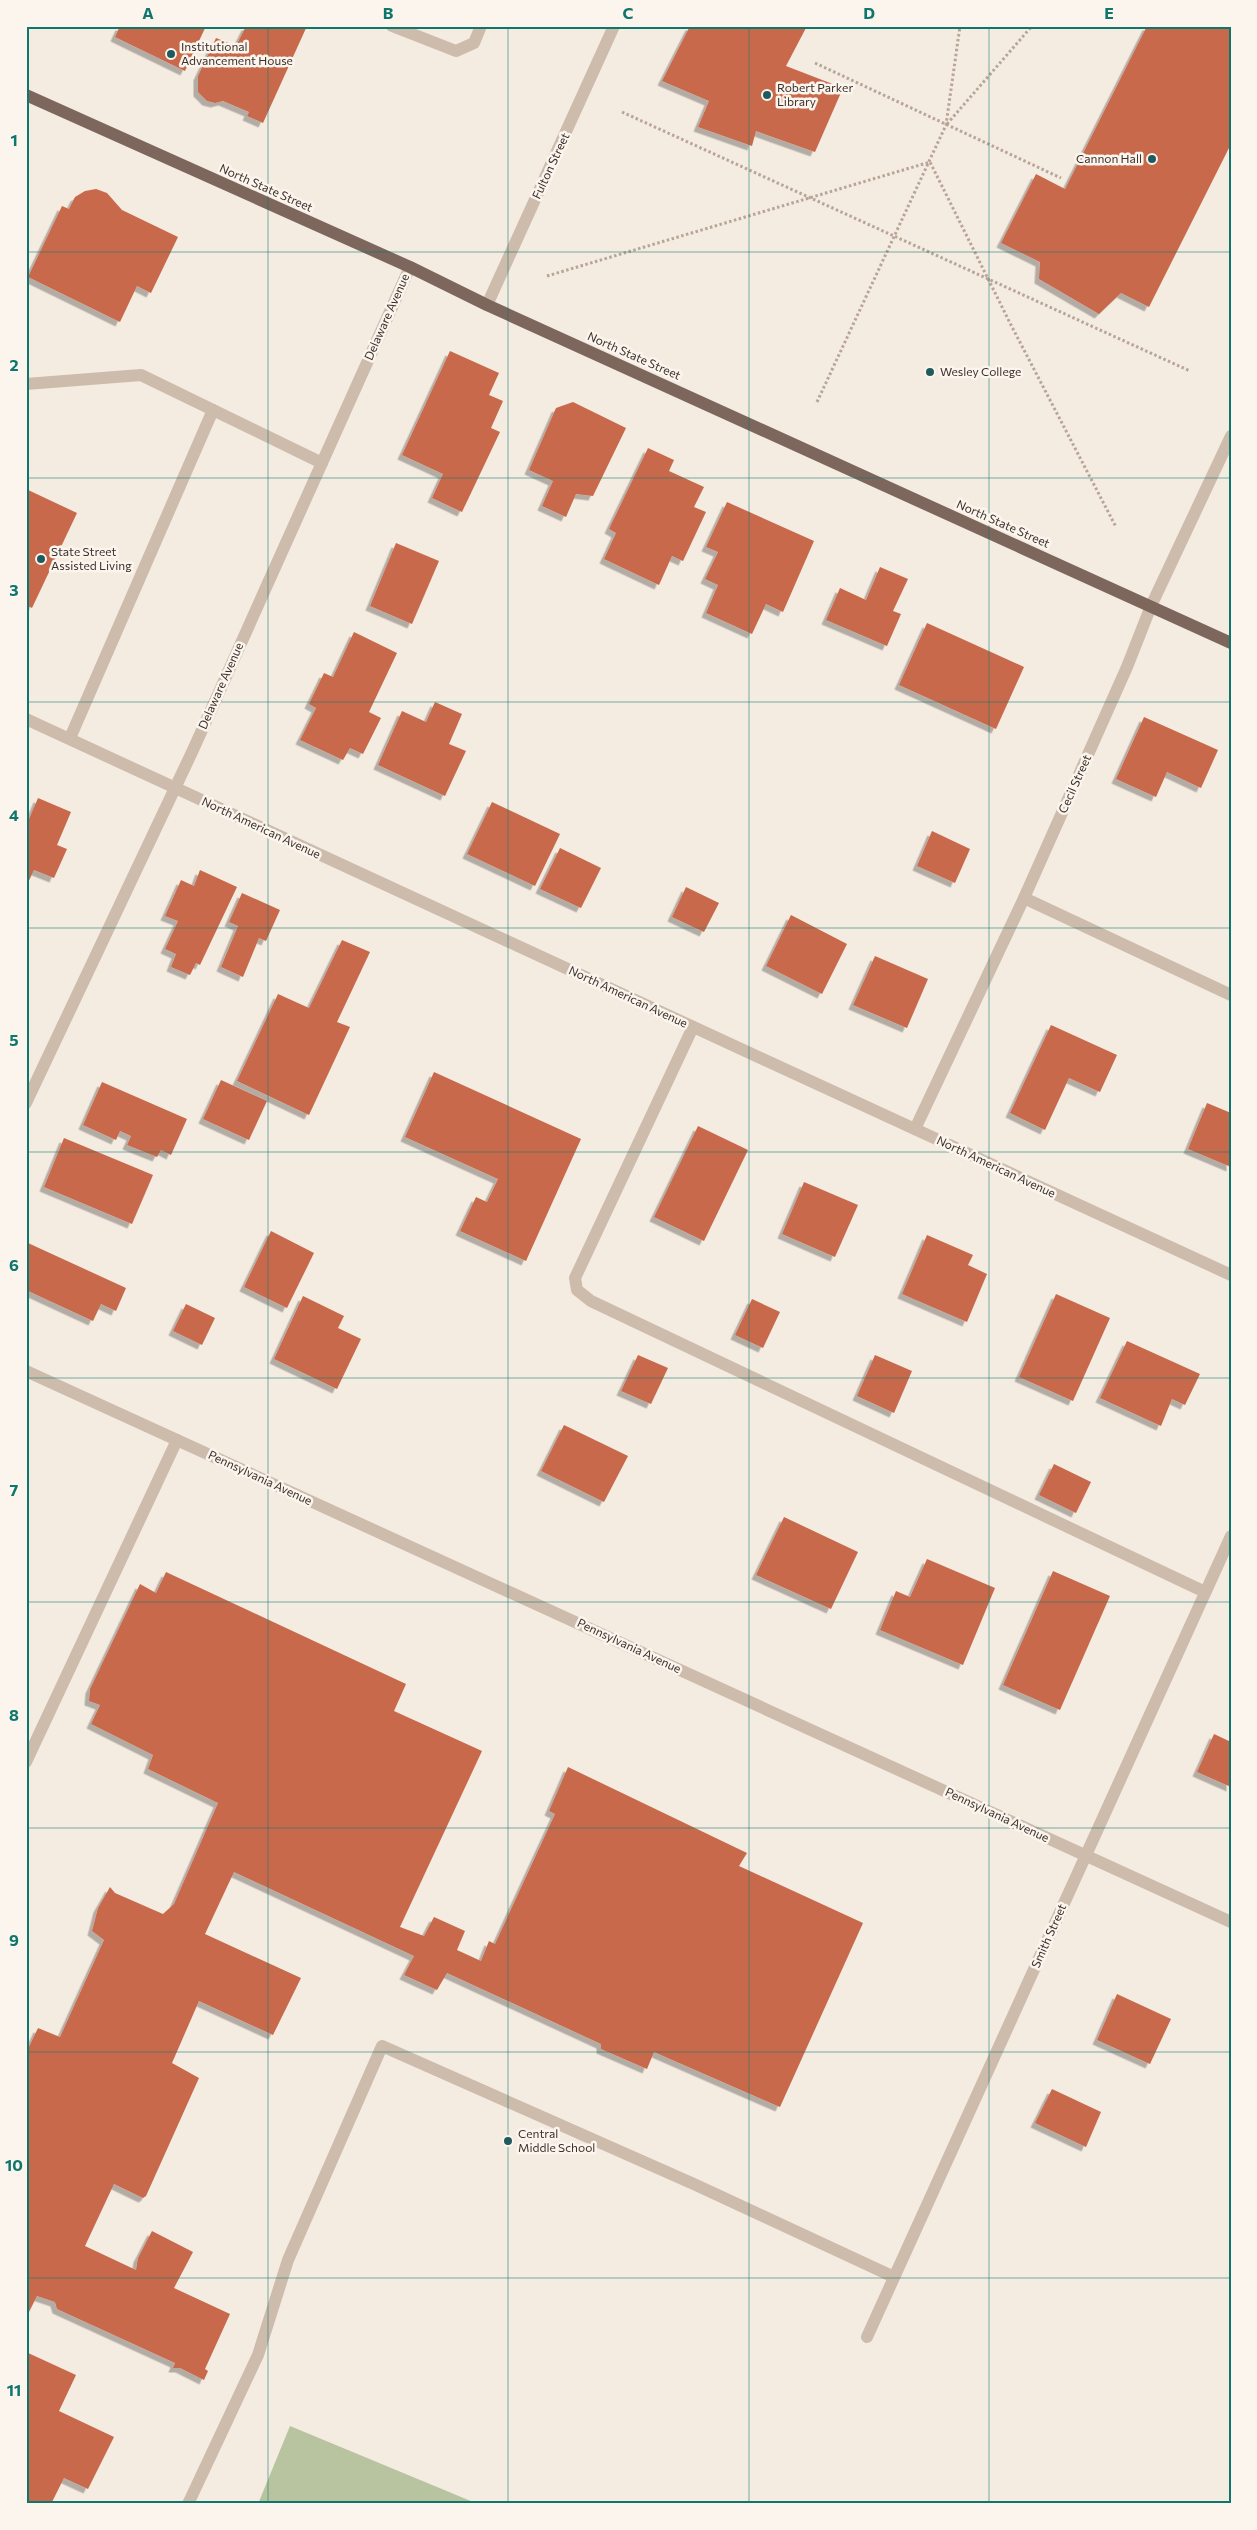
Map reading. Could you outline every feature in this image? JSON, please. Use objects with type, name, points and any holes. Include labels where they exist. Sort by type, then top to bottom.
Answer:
[{"type":"main road","name":"North State Street","points":[[26,95],[410,267],[487,305],[1231,643]]},
{"type":"street","points":[[392,26],[456,51],[474,43],[481,26]]},
{"type":"street","name":"Fulton Street","points":[[487,305],[614,26]]},
{"type":"street","name":"Delaware Avenue","points":[[26,1103],[175,788],[410,267]]},
{"type":"street","points":[[26,384],[141,375],[322,463]]},
{"type":"street","points":[[70,738],[213,410]]},
{"type":"street","name":"Cecil Street","points":[[915,1129],[1024,898],[1127,667],[1151,606],[1231,436]]},
{"type":"street","name":"North American Avenue","points":[[26,718],[1231,1275]]},
{"type":"street","points":[[1024,898],[1231,995]]},
{"type":"street","points":[[693,1027],[575,1278],[577,1290],[591,1301],[1205,1592]]},
{"type":"street","name":"Pennsylvania Avenue","points":[[26,1371],[1231,1922]]},
{"type":"street","points":[[26,1762],[177,1440]]},
{"type":"street","name":"Smith Street","points":[[867,2337],[1231,1536]]},
{"type":"street","points":[[188,2504],[258,2355],[288,2260],[382,2046],[696,2185],[894,2278]]},
{"type":"path","points":[[817,402],[946,125],[960,26]]},
{"type":"path","points":[[946,125],[1032,26]]},
{"type":"path","points":[[815,63],[1061,178]]},
{"type":"path","points":[[622,112],[1190,371]]},
{"type":"path","points":[[547,276],[930,162]]},
{"type":"path","points":[[930,162],[988,280],[1116,527]]},
{"type":"green space","points":[[290,2426],[478,2504],[258,2504]]},
{"type":"building","name":"Institutional Advancement House","points":[[120,26],[206,26],[185,71],[115,37]]},
{"type":"building","points":[[246,26],[307,26],[263,123],[247,116],[249,112],[223,101],[215,103],[207,101],[198,92],[198,76],[216,38],[236,46]]},
{"type":"building","name":"Robert Parker Library","points":[[690,26],[807,26],[786,66],[843,88],[815,152],[756,131],[752,146],[698,127],[709,101],[662,81]]},
{"type":"building","name":"Cannon Hall","points":[[1147,26],[1231,26],[1231,144],[1149,307],[1121,293],[1099,314],[1039,279],[1040,262],[1001,243],[1036,174],[1065,189]]},
{"type":"building","points":[[96,189],[107,193],[122,210],[178,237],[151,293],[137,286],[120,322],[28,277],[62,206],[69,209],[75,197],[85,191]]},
{"type":"building","points":[[450,351],[499,373],[489,395],[503,401],[491,428],[500,432],[462,512],[432,498],[443,474],[402,455]]},
{"type":"building","points":[[573,402],[626,428],[593,496],[576,494],[566,517],[542,506],[553,481],[529,470],[556,408]]},
{"type":"building","points":[[648,448],[674,460],[669,471],[704,487],[694,507],[706,512],[683,561],[672,556],[659,585],[604,559],[616,533],[609,529]]},
{"type":"building","name":"State Street Assisted Living","points":[[26,489],[77,513],[32,608],[26,605]]},
{"type":"building","points":[[727,502],[814,541],[783,612],[766,604],[752,634],[706,613],[718,585],[705,579],[718,552],[706,547]]},
{"type":"building","points":[[396,543],[439,561],[412,624],[370,606]]},
{"type":"building","points":[[880,567],[908,579],[893,611],[901,614],[887,646],[826,620],[840,588],[866,600]]},
{"type":"building","points":[[927,623],[1024,667],[996,729],[899,685]]},
{"type":"building","points":[[354,632],[397,653],[369,712],[381,718],[363,754],[350,748],[343,760],[300,740],[316,708],[309,704],[324,673],[333,677]]},
{"type":"building","points":[[435,702],[462,714],[449,744],[466,751],[445,796],[378,765],[402,711],[426,722]]},
{"type":"building","points":[[1144,717],[1218,750],[1201,788],[1167,772],[1156,797],[1116,779]]},
{"type":"building","points":[[38,798],[71,812],[57,845],[67,849],[54,878],[34,870],[26,887],[26,826]]},
{"type":"building","points":[[492,802],[560,834],[535,886],[467,854]]},
{"type":"building","points":[[932,831],[970,849],[955,883],[917,866]]},
{"type":"building","points":[[560,848],[601,868],[581,908],[540,889]]},
{"type":"building","points":[[200,870],[237,887],[200,965],[196,963],[190,975],[171,967],[176,954],[165,949],[178,921],[165,916],[181,880],[194,886]]},
{"type":"building","points":[[686,887],[719,903],[704,932],[672,917]]},
{"type":"building","points":[[242,893],[280,910],[266,941],[259,938],[243,977],[221,967],[238,926],[229,922]]},
{"type":"building","points":[[791,915],[847,944],[822,994],[766,966]]},
{"type":"building","points":[[342,940],[370,952],[337,1022],[350,1027],[309,1115],[237,1081],[278,994],[309,1008]]},
{"type":"building","points":[[875,956],[928,979],[907,1028],[853,1005]]},
{"type":"building","points":[[1051,1025],[1117,1055],[1100,1092],[1069,1078],[1045,1130],[1010,1113]]},
{"type":"building","points":[[434,1072],[581,1139],[526,1261],[460,1231],[476,1197],[487,1202],[498,1179],[405,1137]]},
{"type":"building","points":[[221,1080],[267,1101],[249,1140],[203,1119]]},
{"type":"building","points":[[102,1082],[187,1119],[171,1155],[161,1150],[157,1157],[127,1145],[131,1136],[120,1131],[116,1140],[83,1125]]},
{"type":"building","points":[[1207,1103],[1231,1113],[1231,1167],[1188,1149]]},
{"type":"building","points":[[698,1126],[748,1150],[704,1241],[654,1217]]},
{"type":"building","points":[[64,1138],[153,1175],[132,1224],[44,1187]]},
{"type":"building","points":[[804,1182],[858,1205],[835,1257],[782,1234]]},
{"type":"building","points":[[271,1231],[314,1253],[287,1308],[244,1287]]},
{"type":"building","points":[[927,1235],[973,1255],[968,1265],[987,1274],[967,1322],[902,1294]]},
{"type":"building","points":[[28,1243],[126,1288],[116,1311],[101,1304],[93,1321],[26,1290]]},
{"type":"building","points":[[1056,1294],[1110,1318],[1073,1401],[1019,1377]]},
{"type":"building","points":[[303,1296],[344,1316],[338,1328],[361,1339],[337,1389],[274,1359]]},
{"type":"building","points":[[752,1299],[780,1312],[763,1348],[735,1335]]},
{"type":"building","points":[[186,1304],[215,1318],[202,1345],[173,1331]]},
{"type":"building","points":[[1127,1341],[1200,1374],[1185,1405],[1172,1399],[1161,1426],[1100,1398]]},
{"type":"building","points":[[638,1355],[668,1368],[651,1404],[621,1391]]},
{"type":"building","points":[[875,1355],[912,1371],[894,1413],[857,1396]]},
{"type":"building","points":[[564,1425],[628,1456],[604,1502],[541,1471]]},
{"type":"building","points":[[1054,1464],[1091,1482],[1076,1513],[1039,1495]]},
{"type":"building","points":[[784,1517],[858,1552],[831,1609],[756,1575]]},
{"type":"building","points":[[927,1559],[995,1588],[963,1665],[880,1630],[896,1591],[910,1597]]},
{"type":"building","points":[[1053,1571],[1110,1596],[1060,1710],[1003,1685]]},
{"type":"building","points":[[166,1572],[406,1684],[394,1711],[482,1751],[400,1927],[424,1936],[434,1917],[465,1931],[457,1950],[481,1961],[489,1941],[495,1944],[555,1814],[549,1811],[568,1767],[747,1853],[739,1866],[863,1923],[780,2107],[654,2052],[647,2069],[601,2049],[601,2044],[447,1973],[437,1990],[404,1975],[414,1956],[234,1872],[205,1934],[301,1978],[273,2035],[199,2001],[172,2063],[199,2078],[146,2196],[143,2198],[114,2184],[85,2246],[136,2270],[138,2258],[152,2231],[193,2252],[174,2288],[230,2314],[205,2369],[208,2371],[204,2380],[180,2368],[173,2368],[175,2363],[57,2309],[55,2302],[37,2296],[26,2318],[26,2053],[38,2028],[60,2037],[104,1940],[92,1931],[98,1908],[110,1887],[115,1893],[163,1914],[174,1904],[218,1803],[148,1769],[153,1755],[91,1724],[100,1705],[89,1701],[90,1689],[140,1584],[156,1593]]},
{"type":"building","points":[[1214,1734],[1231,1742],[1231,1787],[1197,1772]]},
{"type":"building","points":[[1117,1994],[1171,2019],[1150,2064],[1097,2040]]},
{"type":"building","points":[[1052,2089],[1101,2112],[1086,2147],[1035,2123]]},
{"type":"building","points":[[26,2352],[76,2375],[59,2411],[114,2437],[88,2489],[64,2478],[51,2504],[26,2504]]},
{"type":"place","name":"Institutional Advancement House","points":[[171,54]]},
{"type":"place","name":"Robert Parker Library","points":[[767,95]]},
{"type":"place","name":"Cannon Hall","points":[[1152,159]]},
{"type":"place","name":"Wesley College","points":[[930,372]]},
{"type":"place","name":"State Street Assisted Living","points":[[41,559]]},
{"type":"place","name":"Central Middle School","points":[[508,2141]]}]
